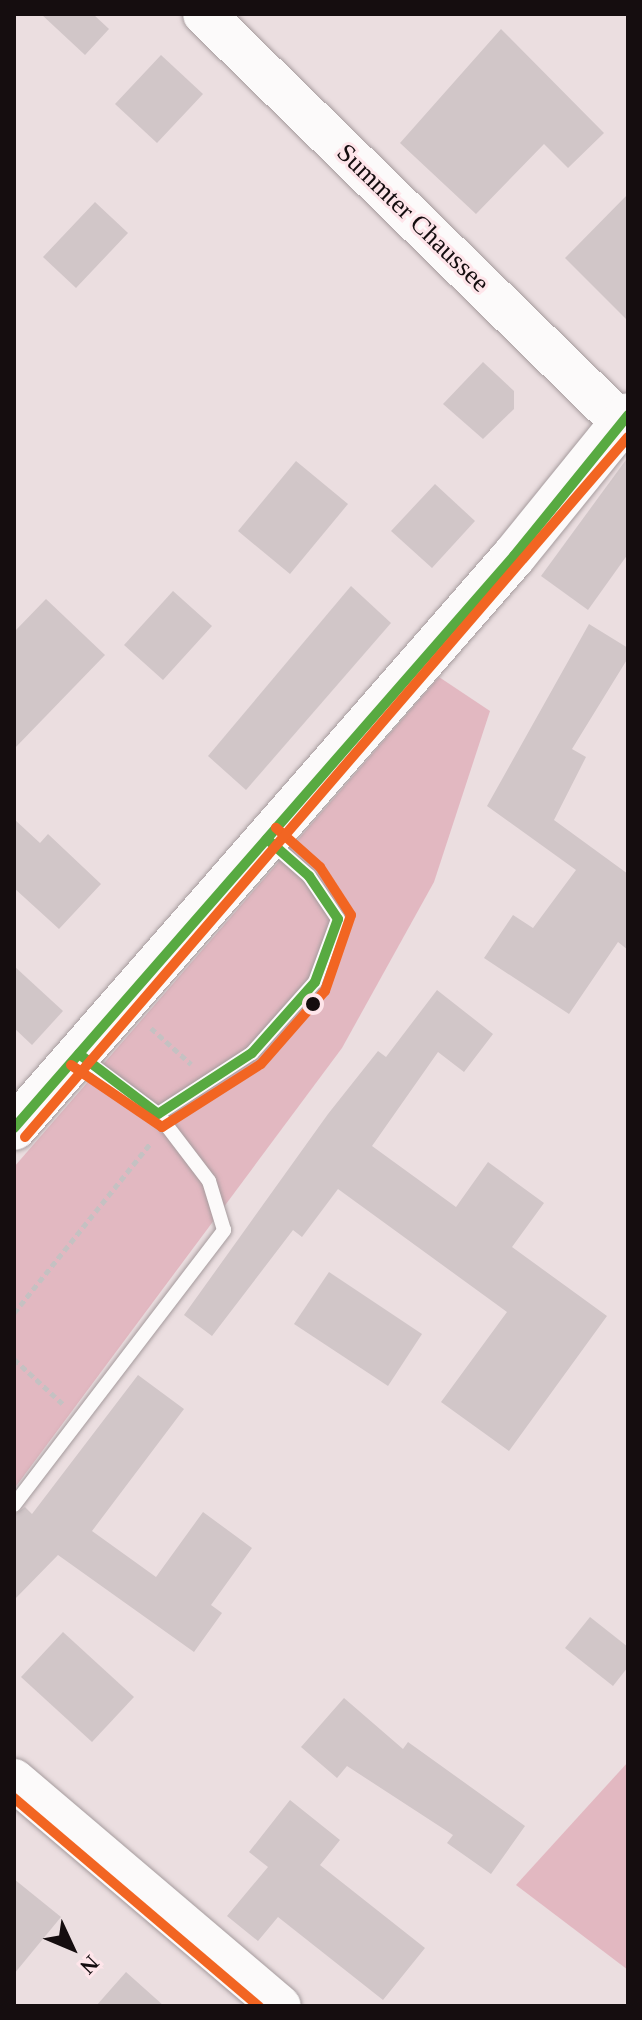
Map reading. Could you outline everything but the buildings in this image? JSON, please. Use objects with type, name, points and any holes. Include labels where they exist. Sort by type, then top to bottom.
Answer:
[{"type":"main road","name":"Summter Chaussee","points":[[204,14],[625,418]]},
{"type":"main road","points":[[14,1128],[267,839],[625,418]]},
{"type":"main road","points":[[14,1780],[280,2006]]},
{"type":"lane","points":[[163,1118],[252,1053],[315,982],[338,919],[309,876],[267,839]]},
{"type":"lane","points":[[14,1505],[224,1230],[209,1181],[163,1118],[79,1054]]},
{"type":"path","points":[[124,1003],[212,1084]]},
{"type":"path","points":[[14,1313],[163,1118]]},
{"type":"path","points":[[14,1359],[66,1407]]},
{"type":"shaded area","points":[[439,677],[490,711],[434,882],[342,1048],[14,1489],[14,1167]]},
{"type":"shaded area","points":[[628,1762],[628,1970],[516,1885]]},
{"type":"transit line","points":[[14,1128],[514,556],[628,415]]},
{"type":"transit line","points":[[25,1137],[628,437]]},
{"type":"transit line","points":[[71,1065],[162,1127],[261,1064],[325,991],[351,915],[320,867],[276,828]]},
{"type":"transit line","points":[[79,1054],[158,1114],[252,1053],[315,982],[338,919],[309,876],[267,839]]},
{"type":"transit line","points":[[14,1798],[258,2006]]}]
